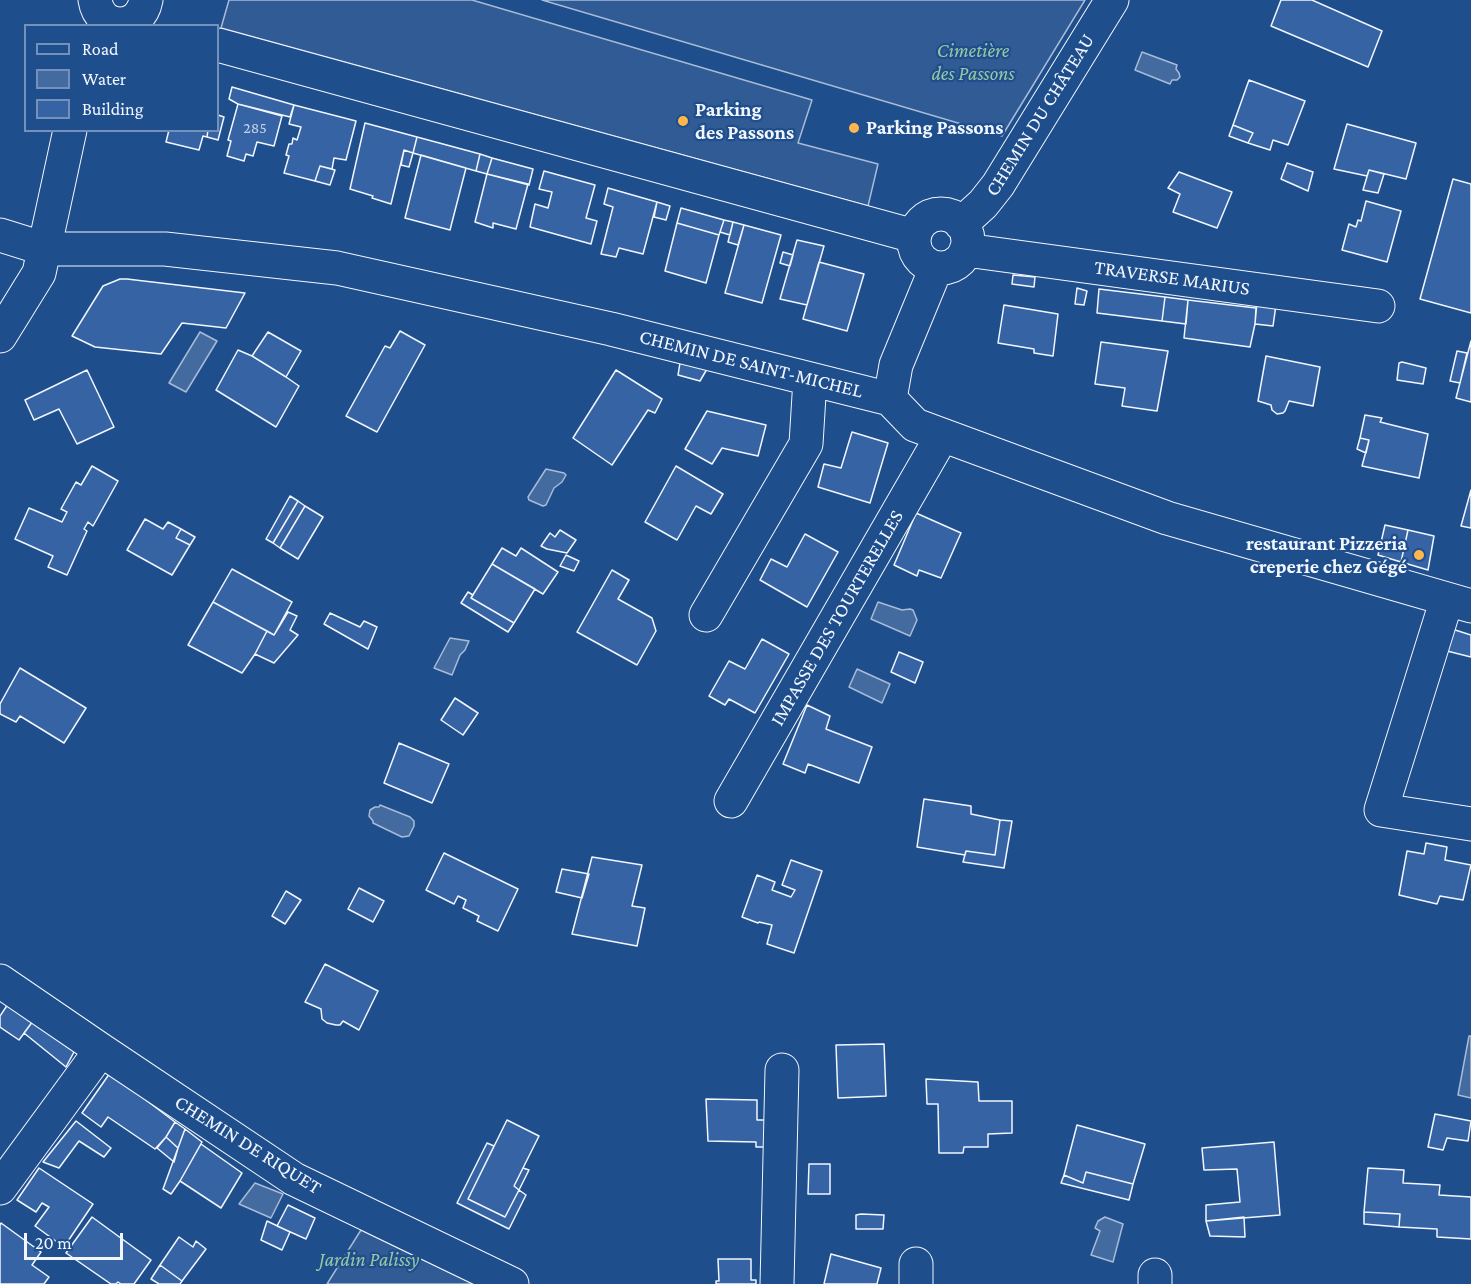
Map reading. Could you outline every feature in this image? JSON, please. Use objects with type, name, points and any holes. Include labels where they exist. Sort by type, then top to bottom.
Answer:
[{"type":"street","name":"CHEMIN DU CHÂTEAU","points":[[964,237],[1112,0]]},
{"type":"street","points":[[98,14],[118,24],[126,24],[144,15]]},
{"type":"street","points":[[219,45],[914,236]]},
{"type":"street","points":[[0,336],[39,273],[70,132]]},
{"type":"street","points":[[940,214],[958,220],[964,237],[959,261],[944,268],[936,268],[921,260],[914,244],[917,228],[923,220],[940,214]]},
{"type":"street","name":"CHEMIN DE SAINT-MICHEL","points":[[0,235],[45,249],[165,249],[337,268],[611,328],[890,399],[915,425],[1167,518],[1459,603]]},
{"type":"street","name":"TRAVERSE MARIUS","points":[[964,237],[1378,306]]},
{"type":"street","points":[[890,399],[896,365],[936,268]]},
{"type":"street","points":[[706,615],[806,444],[810,379]]},
{"type":"street","name":"IMPASSE DES TOURTERELLES","points":[[731,801],[942,436]]},
{"type":"street","points":[[1459,603],[1381,810],[1471,824]]},
{"type":"street","name":"CHEMIN DE RIQUET","points":[[0,981],[294,1179],[512,1284]]},
{"type":"street","points":[[0,1188],[101,1050]]},
{"type":"street","points":[[777,1284],[782,1070]]},
{"type":"shaded area","name":"Parking des Passons","points":[[229,0],[472,0],[812,100],[798,143],[878,164],[868,206],[221,28]]},
{"type":"shaded area","name":"Cimetière des Passons","points":[[542,0],[1085,0],[1002,136]]},
{"type":"shaded area","name":"Jardin Palissy","points":[[361,1230],[473,1284],[327,1284]]},
{"type":"water","points":[[1142,52],[1177,65],[1176,69],[1180,77],[1172,80],[1170,84],[1135,70]]},
{"type":"water","points":[[200,332],[217,341],[186,392],[169,383]]},
{"type":"water","points":[[546,469],[566,475],[562,482],[554,488],[546,505],[543,506],[529,500],[528,497]]},
{"type":"water","points":[[878,602],[902,610],[913,610],[917,620],[910,636],[871,619]]},
{"type":"water","points":[[450,638],[469,641],[452,675],[434,668]]},
{"type":"water","points":[[857,669],[890,684],[882,703],[849,687]]},
{"type":"water","points":[[380,805],[410,817],[414,821],[409,836],[402,837],[373,823],[369,816],[370,810]]},
{"type":"water","points":[[1469,1036],[1471,1036],[1471,1098],[1458,1095]]},
{"type":"water","points":[[255,1183],[283,1194],[271,1218],[239,1204]]},
{"type":"water","points":[[1105,1217],[1123,1224],[1113,1262],[1091,1255],[1100,1231],[1095,1228],[1098,1221]]},
{"type":"building","points":[[1281,0],[1312,0],[1382,31],[1368,67],[1271,26]]},
{"type":"building","points":[[1249,80],[1305,101],[1288,145],[1273,140],[1270,150],[1248,143],[1253,133],[1233,125]]},
{"type":"building","points":[[232,87],[294,105],[290,117],[238,104],[229,99]]},
{"type":"building","points":[[238,104],[282,116],[274,146],[257,142],[253,156],[246,154],[244,161],[227,156],[231,141],[228,140]]},
{"type":"building","points":[[294,105],[356,121],[346,160],[334,158],[332,169],[320,166],[315,181],[284,173],[289,156],[286,155],[289,144],[292,144],[293,138],[297,140],[301,127],[289,124]]},
{"type":"building","points":[[219,115],[224,117],[218,140],[207,137],[208,132],[219,132]]},
{"type":"building","points":[[365,123],[417,137],[413,153],[404,150],[391,204],[350,189]]},
{"type":"building","points":[[1347,124],[1416,143],[1406,179],[1369,170],[1367,176],[1334,169]]},
{"type":"building","points":[[1233,125],[1253,133],[1248,143],[1229,136]]},
{"type":"building","points":[[168,132],[208,132],[207,137],[203,136],[199,150],[166,142]]},
{"type":"building","points":[[417,137],[480,154],[476,171],[413,153]]},
{"type":"building","points":[[404,150],[413,153],[409,167],[401,165]]},
{"type":"building","points":[[480,154],[492,158],[487,174],[476,171]]},
{"type":"building","points":[[421,155],[466,168],[450,230],[405,218]]},
{"type":"building","points":[[492,158],[533,169],[529,185],[487,174]]},
{"type":"building","points":[[1287,163],[1313,172],[1308,191],[1281,179]]},
{"type":"building","points":[[320,166],[335,170],[330,185],[315,181]]},
{"type":"building","points":[[1369,170],[1384,174],[1378,193],[1363,190]]},
{"type":"building","points":[[544,171],[595,185],[586,218],[597,221],[591,244],[530,227],[535,204],[548,208],[552,192],[539,189]]},
{"type":"building","points":[[1179,172],[1232,192],[1217,228],[1173,212],[1180,194],[1168,188]]},
{"type":"building","points":[[487,174],[528,184],[516,229],[493,223],[493,228],[475,222]]},
{"type":"building","points":[[1453,179],[1471,184],[1471,313],[1420,299]]},
{"type":"building","points":[[608,188],[657,202],[643,254],[619,248],[616,257],[601,254],[613,207],[604,204]]},
{"type":"building","points":[[1366,201],[1401,211],[1387,262],[1342,250],[1349,224],[1356,227],[1358,220],[1361,221]]},
{"type":"building","points":[[657,202],[670,206],[666,220],[654,217]]},
{"type":"building","points":[[681,208],[724,220],[719,235],[677,223]]},
{"type":"building","points":[[724,220],[733,222],[730,235],[720,232]]},
{"type":"building","points":[[733,222],[744,225],[738,245],[728,242]]},
{"type":"building","points":[[677,223],[719,235],[706,283],[665,271]]},
{"type":"building","points":[[744,225],[781,235],[762,303],[725,293]]},
{"type":"building","points":[[797,240],[824,246],[807,305],[780,299]]},
{"type":"building","points":[[783,252],[793,255],[790,266],[780,263]]},
{"type":"building","points":[[819,262],[864,274],[847,331],[803,319]]},
{"type":"building","points":[[1013,275],[1035,277],[1034,287],[1012,284]]},
{"type":"building","points":[[120,279],[245,293],[226,328],[182,323],[161,354],[95,347],[72,336],[103,286]]},
{"type":"building","points":[[1077,288],[1087,291],[1084,305],[1075,304]]},
{"type":"building","points":[[1099,289],[1165,297],[1162,321],[1097,313]]},
{"type":"building","points":[[1165,297],[1188,300],[1186,324],[1162,321]]},
{"type":"building","points":[[1188,300],[1256,308],[1250,347],[1184,338]]},
{"type":"building","points":[[1257,302],[1276,305],[1273,326],[1255,324]]},
{"type":"building","points":[[1004,305],[1058,314],[1053,356],[1034,353],[1034,349],[998,343]]},
{"type":"building","points":[[400,331],[425,345],[377,432],[346,416],[385,346],[390,348]]},
{"type":"building","points":[[268,332],[301,351],[286,377],[252,356]]},
{"type":"building","points":[[1471,341],[1471,402],[1456,398]]},
{"type":"building","points":[[1101,342],[1168,351],[1157,411],[1122,406],[1125,388],[1095,384]]},
{"type":"building","points":[[238,350],[252,356],[299,386],[276,427],[216,390]]},
{"type":"building","points":[[1457,351],[1467,353],[1460,383],[1450,381]]},
{"type":"building","points":[[1266,356],[1320,367],[1313,406],[1289,401],[1285,411],[1277,414],[1272,410],[1271,405],[1258,401]]},
{"type":"building","points":[[680,363],[707,369],[700,381],[678,375]]},
{"type":"building","points":[[1399,363],[1426,368],[1423,384],[1397,380]]},
{"type":"building","points":[[87,370],[114,427],[77,444],[59,409],[34,420],[25,400]]},
{"type":"building","points":[[616,370],[662,399],[655,413],[648,410],[612,465],[573,438]]},
{"type":"building","points":[[707,411],[766,425],[758,456],[722,448],[712,464],[685,449]]},
{"type":"building","points":[[1365,415],[1382,418],[1380,422],[1428,434],[1419,478],[1362,466],[1369,440],[1360,438]]},
{"type":"building","points":[[852,432],[888,443],[870,503],[818,487],[824,464],[841,468]]},
{"type":"building","points":[[1360,438],[1369,440],[1366,453],[1357,449]]},
{"type":"building","points":[[92,466],[118,481],[93,526],[88,522],[84,529],[87,531],[67,575],[48,567],[53,556],[15,539],[29,508],[62,522],[67,512],[61,509],[76,482],[81,485]]},
{"type":"building","points":[[676,466],[723,494],[711,514],[696,506],[677,540],[645,522]]},
{"type":"building","points":[[1471,490],[1471,528],[1461,526]]},
{"type":"building","points":[[290,496],[298,501],[273,543],[266,539]]},
{"type":"building","points":[[298,501],[305,506],[280,548],[273,543]]},
{"type":"building","points":[[305,506],[323,517],[298,559],[280,548]]},
{"type":"building","points":[[916,513],[961,533],[941,578],[919,570],[917,576],[894,565]]},
{"type":"building","points":[[145,519],[163,529],[168,522],[181,529],[176,538],[190,545],[172,575],[127,550]]},
{"type":"building","points":[[1385,525],[1408,530],[1401,562],[1378,555]]},
{"type":"building","points":[[181,529],[195,537],[190,545],[176,538]]},
{"type":"building","points":[[560,530],[576,540],[567,553],[541,546],[550,533],[555,537]]},
{"type":"building","points":[[1408,530],[1434,536],[1428,570],[1401,562]]},
{"type":"building","points":[[805,534],[838,552],[807,607],[760,580],[771,559],[787,567]]},
{"type":"building","points":[[502,548],[516,556],[521,548],[558,572],[543,594],[492,564]]},
{"type":"building","points":[[566,555],[579,561],[574,571],[560,566]]},
{"type":"building","points":[[492,564],[535,589],[514,623],[471,598]]},
{"type":"building","points":[[232,569],[292,602],[274,635],[213,602]]},
{"type":"building","points":[[612,570],[629,580],[618,599],[652,618],[656,631],[637,665],[577,632]]},
{"type":"building","points":[[468,592],[473,595],[471,598],[514,623],[508,632],[461,603]]},
{"type":"building","points":[[213,602],[267,631],[242,673],[188,645]]},
{"type":"building","points":[[288,612],[297,616],[290,630],[298,635],[274,663],[255,654],[267,631],[274,635]]},
{"type":"building","points":[[330,613],[360,627],[364,621],[377,627],[368,649],[324,624]]},
{"type":"building","points":[[1452,629],[1471,635],[1471,657],[1447,651]]},
{"type":"building","points":[[762,639],[789,654],[755,713],[729,699],[725,705],[709,696],[729,661],[745,669]]},
{"type":"building","points":[[899,652],[923,662],[915,683],[891,672]]},
{"type":"building","points":[[20,668],[86,708],[64,743],[20,716],[16,722],[0,714],[0,704]]},
{"type":"building","points":[[455,698],[478,713],[463,735],[441,720]]},
{"type":"building","points":[[807,705],[830,716],[826,729],[872,747],[859,783],[808,764],[805,773],[783,764]]},
{"type":"building","points":[[399,743],[449,764],[432,803],[384,783]]},
{"type":"building","points":[[924,799],[971,806],[971,814],[1000,820],[995,855],[966,851],[965,855],[917,847]]},
{"type":"building","points":[[1000,820],[1012,821],[1004,868],[963,862],[966,851],[995,855]]},
{"type":"building","points":[[1426,843],[1447,847],[1445,860],[1471,865],[1463,900],[1440,896],[1437,904],[1399,895],[1407,851],[1424,854]]},
{"type":"building","points":[[444,853],[518,889],[498,931],[477,921],[479,916],[463,908],[466,900],[458,896],[454,904],[426,890]]},
{"type":"building","points":[[592,857],[642,865],[632,906],[645,908],[637,946],[572,934]]},
{"type":"building","points":[[791,860],[822,871],[794,953],[767,944],[772,925],[742,917],[757,875],[775,882],[772,890],[791,897],[795,890],[782,885]]},
{"type":"building","points":[[562,869],[589,874],[582,898],[556,892]]},
{"type":"building","points":[[359,888],[384,901],[373,922],[348,909]]},
{"type":"building","points":[[286,891],[301,900],[285,924],[272,916]]},
{"type":"building","points":[[325,964],[378,991],[359,1030],[343,1021],[340,1025],[327,1023],[322,1019],[321,1009],[305,1002]]},
{"type":"building","points":[[8,1004],[33,1021],[19,1040],[0,1027],[0,1016]]},
{"type":"building","points":[[33,1021],[75,1050],[66,1067],[24,1033]]},
{"type":"building","points":[[884,1044],[886,1096],[838,1098],[836,1045]]},
{"type":"building","points":[[110,1073],[175,1122],[155,1149],[108,1117],[101,1127],[82,1113]]},
{"type":"building","points":[[926,1079],[978,1082],[979,1101],[1012,1101],[1012,1133],[988,1134],[988,1147],[964,1147],[963,1153],[939,1153],[938,1104],[927,1104]]},
{"type":"building","points":[[706,1099],[757,1100],[757,1120],[776,1120],[777,1147],[756,1147],[756,1142],[708,1141]]},
{"type":"building","points":[[1435,1114],[1471,1121],[1468,1141],[1447,1138],[1443,1150],[1428,1147]]},
{"type":"building","points":[[507,1120],[539,1136],[514,1186],[519,1190],[505,1217],[468,1199]]},
{"type":"building","points":[[76,1121],[111,1148],[104,1157],[79,1141],[59,1168],[43,1162]]},
{"type":"building","points":[[175,1122],[185,1129],[178,1148],[166,1137]]},
{"type":"building","points":[[1077,1125],[1145,1144],[1133,1184],[1086,1172],[1083,1183],[1064,1175]]},
{"type":"building","points":[[185,1129],[202,1142],[171,1194],[163,1189]]},
{"type":"building","points":[[166,1137],[178,1148],[174,1162],[157,1148]]},
{"type":"building","points":[[1274,1142],[1280,1215],[1206,1221],[1206,1205],[1240,1202],[1237,1169],[1204,1170],[1202,1148]]},
{"type":"building","points":[[487,1143],[494,1146],[468,1199],[505,1217],[519,1190],[526,1195],[509,1229],[457,1203]]},
{"type":"building","points":[[201,1144],[242,1173],[221,1208],[180,1181]]},
{"type":"building","points":[[809,1164],[830,1164],[830,1194],[808,1194]]},
{"type":"building","points":[[39,1168],[93,1204],[64,1247],[35,1226],[49,1207],[42,1203],[36,1212],[17,1200]]},
{"type":"building","points":[[523,1168],[529,1170],[519,1190],[514,1186]]},
{"type":"building","points":[[1368,1168],[1404,1170],[1403,1183],[1440,1185],[1439,1195],[1471,1197],[1471,1239],[1437,1237],[1437,1229],[1399,1227],[1400,1214],[1364,1212]]},
{"type":"building","points":[[1086,1172],[1133,1184],[1129,1200],[1061,1183],[1064,1175],[1083,1183]]},
{"type":"building","points":[[288,1205],[315,1218],[306,1239],[277,1226]]},
{"type":"building","points":[[1364,1212],[1400,1214],[1399,1227],[1364,1224]]},
{"type":"building","points":[[856,1215],[884,1215],[883,1229],[856,1229]]},
{"type":"building","points":[[92,1217],[151,1260],[134,1284],[118,1282],[111,1284],[66,1253]]},
{"type":"building","points":[[1244,1217],[1245,1237],[1210,1236],[1206,1221]]},
{"type":"building","points":[[267,1221],[290,1232],[282,1250],[261,1240]]},
{"type":"building","points":[[1,1223],[41,1252],[32,1265],[49,1277],[44,1284],[0,1284]]},
{"type":"building","points":[[179,1237],[193,1247],[196,1241],[206,1249],[182,1281],[160,1265]]},
{"type":"building","points":[[831,1254],[881,1268],[877,1284],[824,1284]]},
{"type":"building","points":[[718,1259],[751,1259],[751,1280],[756,1280],[756,1284],[716,1284],[716,1281],[719,1281]]},
{"type":"building","points":[[160,1265],[182,1281],[180,1284],[159,1284],[151,1279]]},
{"type":"place","name":"Parking des Passons","points":[[683,121]]},
{"type":"place","name":"Parking Passons","points":[[854,128]]},
{"type":"place","name":"restaurant Pizzeria creperie chez Gégé","points":[[1419,555]]}]
